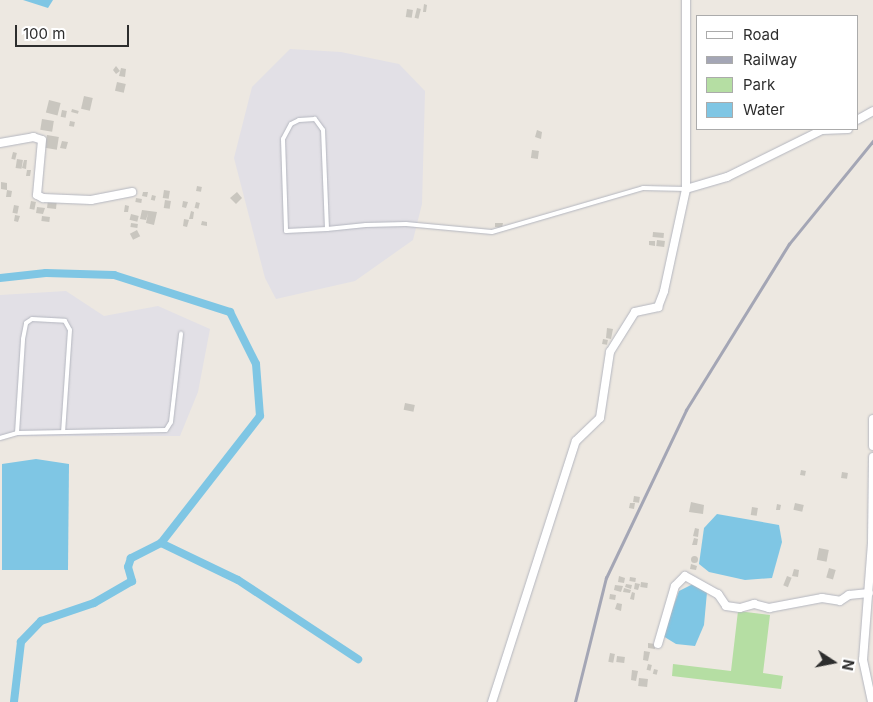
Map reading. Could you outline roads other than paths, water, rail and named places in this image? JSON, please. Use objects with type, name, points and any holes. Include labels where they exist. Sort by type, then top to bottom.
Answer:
[{"type":"street","points":[[492,702],[576,442],[600,418],[610,352],[636,312],[661,304],[686,189],[686,0]]},
{"type":"street","points":[[858,119],[873,111]]},
{"type":"street","points":[[686,189],[727,177],[822,130]]},
{"type":"street","points":[[0,143],[32,137],[42,140],[37,195],[43,198],[91,200],[132,192]]},
{"type":"street","points":[[873,418],[873,446]]},
{"type":"street","points":[[872,702],[863,674],[869,593],[873,457]]},
{"type":"street","points":[[658,644],[675,586],[685,576],[718,594],[726,606],[740,608],[822,598],[840,601],[849,595],[869,593]]},
{"type":"lane","points":[[327,229],[323,130],[315,119],[298,120],[291,124],[283,139],[284,228],[327,229],[406,224],[492,232],[643,188],[686,189]]},
{"type":"lane","points":[[17,433],[23,339],[26,323],[32,319],[65,320],[70,330],[64,432]]},
{"type":"lane","points":[[0,438],[17,433],[166,430],[171,422],[181,334]]},
{"type":"water","points":[[23,0],[53,0],[48,8]]},
{"type":"water","points":[[36,459],[69,464],[68,570],[2,570],[2,464]]},
{"type":"water","points":[[717,514],[779,525],[782,542],[772,578],[745,580],[709,572],[699,564],[704,528]]},
{"type":"water","points":[[695,583],[707,592],[704,625],[695,646],[676,644],[663,636],[679,591]]},
{"type":"waterway","points":[[0,278],[46,273],[114,275],[230,312],[256,364],[260,416],[161,543],[131,558],[128,567],[132,581],[94,603],[41,621],[21,642],[14,702]]},
{"type":"waterway","points":[[161,543],[238,580],[358,659]]},
{"type":"railway","points":[[575,702],[606,578],[686,410],[789,244],[873,141]]}]
